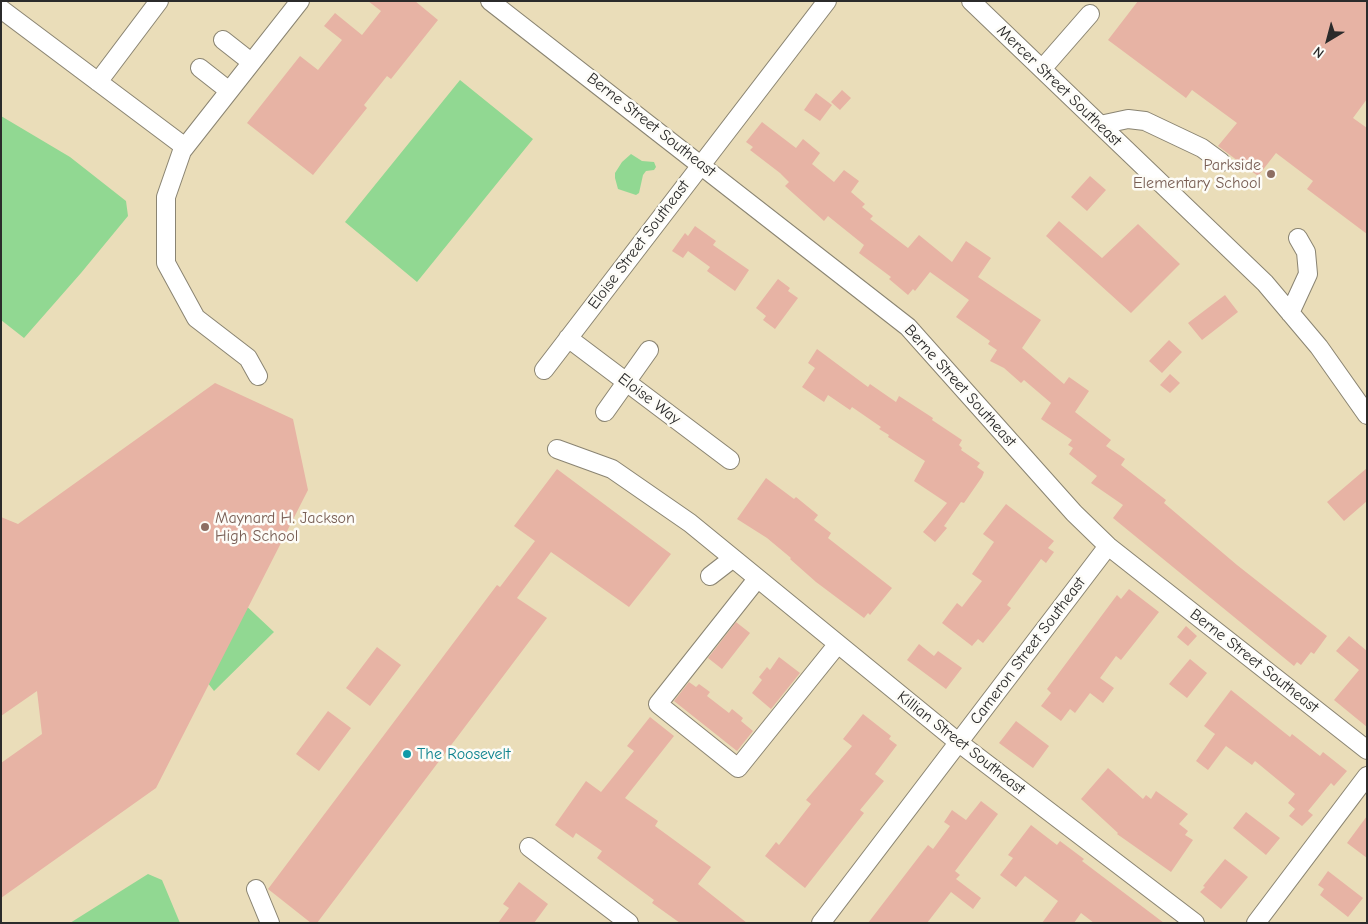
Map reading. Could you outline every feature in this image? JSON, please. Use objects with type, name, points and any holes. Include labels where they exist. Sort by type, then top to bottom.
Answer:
[{"type":"street","points":[[98,82],[159,1]]},
{"type":"street","points":[[258,376],[248,358],[196,318],[166,263],[166,197],[183,149],[300,1]]},
{"type":"street","name":"Berne Street Southeast","points":[[490,1],[908,327],[1074,513],[1108,546],[1367,750]]},
{"type":"street","name":"Eloise Street Southeast","points":[[544,370],[700,164],[827,1]]},
{"type":"street","name":"Mercer Street Southeast","points":[[971,1],[1265,283],[1322,351],[1366,411]]},
{"type":"street","points":[[1,9],[183,149]]},
{"type":"street","points":[[1042,70],[1090,14]]},
{"type":"street","points":[[223,40],[251,62]]},
{"type":"street","points":[[200,68],[228,90]]},
{"type":"street","points":[[1100,125],[1128,119],[1145,121],[1202,148],[1221,162]]},
{"type":"street","points":[[1290,313],[1308,274],[1306,252],[1298,238]]},
{"type":"street","name":"Eloise Way","points":[[568,338],[730,460]]},
{"type":"street","points":[[605,412],[649,350]]},
{"type":"street","name":"Killian Street Southeast","points":[[557,449],[612,469],[690,523],[958,742],[1194,923]]},
{"type":"street","name":"Cameron Street Southeast","points":[[821,923],[1108,546]]},
{"type":"street","points":[[710,576],[732,559]]},
{"type":"street","points":[[757,579],[658,704],[738,768],[838,644]]},
{"type":"street","points":[[1256,923],[1367,776]]},
{"type":"street","points":[[529,847],[628,923]]},
{"type":"street","points":[[256,889],[270,923]]},
{"type":"green space","points":[[460,80],[533,139],[417,282],[345,222]]},
{"type":"green space","points":[[1,116],[70,157],[126,201],[128,216],[24,338],[1,320]]},
{"type":"green space","points":[[631,154],[642,161],[654,162],[656,167],[654,170],[646,171],[643,175],[639,193],[636,195],[618,189],[615,178],[615,173],[622,162]]},
{"type":"green space","points":[[224,585],[274,632],[214,691],[172,637]]},
{"type":"green space","points":[[148,874],[162,880],[180,923],[70,923]]},
{"type":"building","points":[[368,1],[415,1],[438,20],[391,79],[387,76],[364,105],[367,108],[313,175],[247,123],[300,56],[318,70],[342,40],[324,26],[335,13],[362,35],[381,11]]},
{"type":"building","points":[[1138,1],[1367,1],[1367,99],[1353,118],[1367,128],[1367,234],[1307,189],[1313,181],[1276,153],[1258,176],[1218,146],[1237,123],[1192,90],[1186,98],[1108,40]]},
{"type":"building","points":[[842,90],[851,98],[840,110],[831,102]]},
{"type":"building","points":[[816,93],[832,105],[820,121],[804,110]]},
{"type":"building","points":[[762,122],[796,148],[803,139],[820,153],[812,164],[834,182],[844,170],[859,181],[851,192],[865,204],[862,207],[873,216],[870,219],[908,248],[919,235],[952,262],[966,241],[991,258],[978,277],[1041,320],[1022,348],[1064,384],[1069,377],[1089,391],[1075,412],[1111,440],[1106,446],[1125,459],[1121,465],[1166,500],[1164,503],[1237,565],[1327,636],[1314,654],[1311,652],[1301,665],[1297,662],[1294,666],[1113,518],[1123,505],[1091,483],[1097,476],[1069,454],[1073,448],[1068,445],[1072,440],[1041,419],[1051,403],[1024,380],[1021,383],[1004,368],[990,361],[997,350],[988,344],[990,341],[956,317],[969,300],[930,272],[915,291],[913,289],[908,295],[889,279],[891,277],[859,253],[864,245],[828,216],[824,221],[785,186],[789,182],[780,173],[750,150],[753,147],[746,142]]},
{"type":"building","points":[[1090,176],[1106,190],[1087,211],[1071,197]]},
{"type":"building","points":[[1059,221],[1102,258],[1138,224],[1180,264],[1131,313],[1046,236]]},
{"type":"building","points":[[695,226],[716,241],[713,245],[749,270],[735,291],[707,271],[710,267],[688,251],[683,258],[672,251],[685,233],[688,236]]},
{"type":"building","points":[[778,279],[790,288],[788,291],[798,298],[775,329],[763,320],[766,316],[756,308]]},
{"type":"building","points":[[1225,295],[1238,312],[1202,340],[1188,323]]},
{"type":"building","points":[[1169,340],[1182,352],[1162,373],[1149,361]]},
{"type":"building","points":[[817,349],[868,387],[870,384],[896,402],[899,396],[933,418],[932,420],[962,440],[959,445],[962,448],[961,450],[980,463],[977,467],[984,472],[982,477],[964,503],[961,502],[944,526],[947,528],[935,542],[923,532],[947,503],[914,481],[925,461],[888,437],[889,435],[879,429],[881,427],[852,407],[850,410],[828,395],[824,402],[802,387],[815,368],[808,363]]},
{"type":"building","points":[[1170,374],[1180,383],[1170,393],[1160,385]]},
{"type":"building","points":[[215,383],[293,419],[308,490],[156,788],[1,898],[1,763],[42,734],[37,691],[1,716],[1,517],[18,524]]},
{"type":"building","points":[[1367,468],[1367,501],[1344,521],[1327,502]]},
{"type":"building","name":"The Roosevelt","points":[[557,469],[671,554],[629,607],[551,552],[517,598],[547,618],[317,923],[311,923],[268,889],[497,585],[500,587],[535,541],[514,526]]},
{"type":"building","points":[[766,478],[794,499],[796,497],[818,515],[814,520],[831,533],[828,538],[892,588],[870,615],[868,613],[864,618],[816,582],[767,538],[737,519]]},
{"type":"building","points":[[1006,504],[1054,541],[1048,548],[1054,552],[1046,563],[1041,559],[1007,605],[1011,608],[983,643],[978,639],[972,646],[942,623],[957,603],[962,607],[982,581],[972,574],[994,542],[983,534]]},
{"type":"building","points":[[1129,589],[1159,612],[1121,660],[1116,656],[1100,678],[1114,688],[1103,703],[1090,693],[1075,713],[1070,709],[1061,721],[1041,706],[1051,693],[1047,689],[1117,595],[1121,599]]},
{"type":"building","points":[[736,622],[750,633],[722,669],[708,658]]},
{"type":"building","points":[[1186,626],[1197,636],[1188,646],[1177,637]]},
{"type":"building","points":[[1349,636],[1367,651],[1367,727],[1334,700],[1359,670],[1336,651]]},
{"type":"building","points":[[919,644],[934,656],[938,651],[962,668],[946,689],[907,660]]},
{"type":"building","points":[[377,647],[401,665],[370,706],[346,688]]},
{"type":"building","points":[[779,657],[800,673],[771,709],[752,693],[762,680],[759,677],[767,667],[770,670]]},
{"type":"building","points":[[1190,659],[1207,673],[1187,698],[1169,684]]},
{"type":"building","points":[[689,682],[696,687],[699,684],[710,692],[707,696],[729,713],[732,709],[743,718],[741,721],[753,731],[737,751],[674,701]]},
{"type":"building","points":[[1231,690],[1290,737],[1292,734],[1320,756],[1323,752],[1347,771],[1334,786],[1331,783],[1308,811],[1313,815],[1302,826],[1289,816],[1295,809],[1288,803],[1295,794],[1255,761],[1252,765],[1226,746],[1208,770],[1196,761],[1215,734],[1204,726]]},
{"type":"building","points":[[328,711],[351,728],[319,771],[296,754]]},
{"type":"building","points":[[863,714],[891,736],[889,739],[897,745],[875,774],[884,781],[860,810],[864,813],[805,888],[765,856],[776,842],[779,845],[811,804],[806,800],[852,746],[843,739]]},
{"type":"building","points":[[650,717],[674,736],[625,798],[658,821],[655,826],[711,867],[698,884],[747,923],[680,923],[652,903],[654,900],[597,858],[602,851],[576,833],[573,838],[555,825],[586,781],[601,792],[634,751],[627,746]]},
{"type":"building","points":[[1016,721],[1049,746],[1033,768],[999,743]]},
{"type":"building","points":[[1108,768],[1143,799],[1146,795],[1151,799],[1156,791],[1188,814],[1179,824],[1188,831],[1185,835],[1193,840],[1171,872],[1117,834],[1081,799]]},
{"type":"building","points":[[981,801],[998,814],[955,871],[960,875],[956,879],[981,898],[973,909],[951,892],[927,923],[868,923],[928,845],[933,849],[950,826],[944,822],[952,810],[966,820]]},
{"type":"building","points":[[1246,812],[1280,838],[1266,855],[1233,828]]},
{"type":"building","points":[[1367,816],[1367,858],[1347,843]]},
{"type":"building","points":[[1031,825],[1057,845],[1060,841],[1084,859],[1082,861],[1164,923],[1094,923],[1081,913],[1074,923],[1042,923],[1058,901],[1025,876],[1016,887],[1000,875],[1013,858],[1008,855]]},
{"type":"building","points":[[1225,859],[1248,877],[1221,909],[1200,892]]},
{"type":"building","points":[[1328,871],[1363,898],[1348,917],[1320,895],[1324,889],[1318,885]]},
{"type":"building","points":[[519,882],[548,904],[534,923],[498,923],[509,908],[503,904]]},
{"type":"place","name":"Parkside Elementary School","points":[[1271,174]]},
{"type":"place","name":"Maynard H. Jackson High School","points":[[205,527]]},
{"type":"place","name":"The Roosevelt","points":[[407,754]]}]
